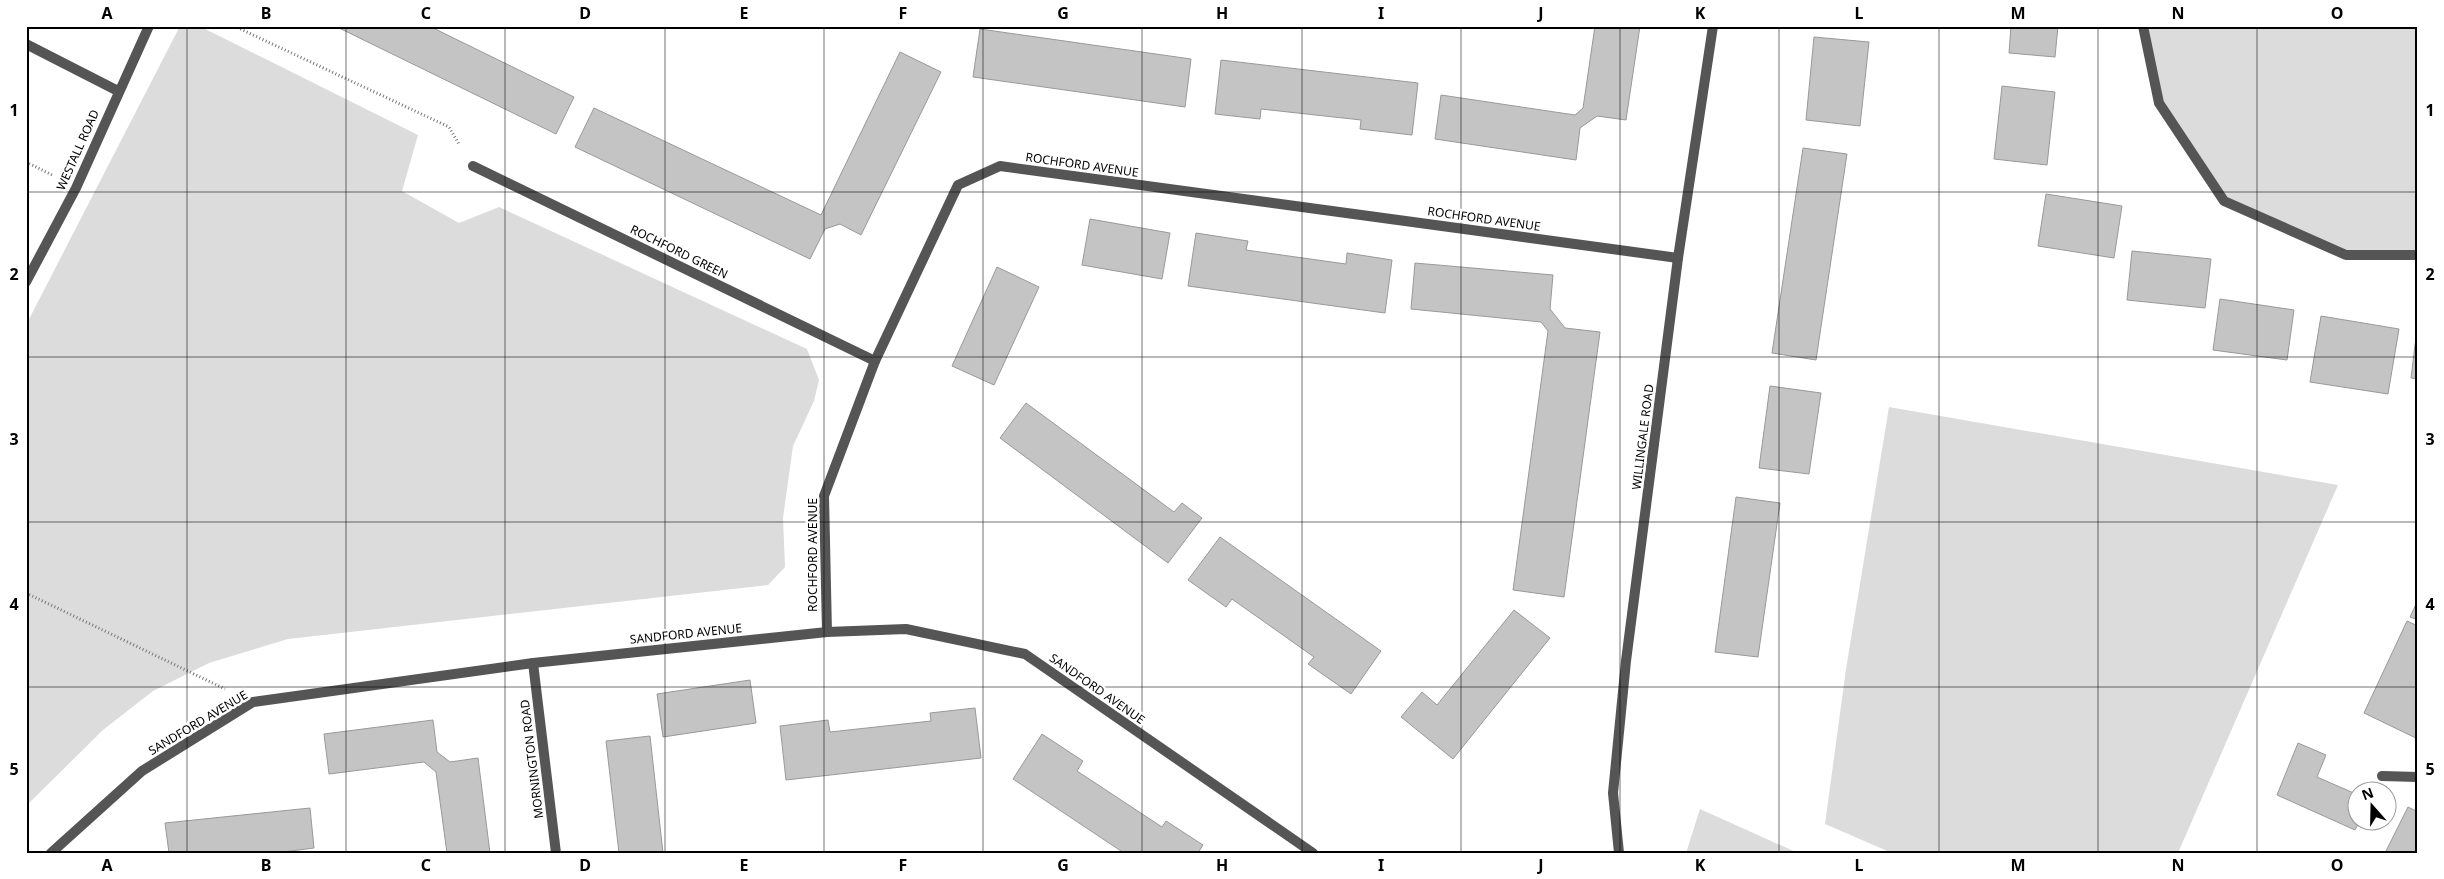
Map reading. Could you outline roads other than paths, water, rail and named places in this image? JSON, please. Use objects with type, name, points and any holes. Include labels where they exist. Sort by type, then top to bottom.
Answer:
[{"type":"street","name":"WESTALL ROAD","points":[[26,282],[76,188],[118,91],[149,26]]},
{"type":"street","name":"WILLINGALE ROAD","points":[[1619,853],[1613,793],[1622,700],[1678,258],[1713,26]]},
{"type":"street","points":[[2143,26],[2159,103],[2224,201],[2346,255],[2418,255]]},
{"type":"street","points":[[26,44],[118,91]]},
{"type":"street","name":"ROCHFORD GREEN","points":[[472,166],[875,361]]},
{"type":"street","name":"ROCHFORD AVENUE","points":[[827,632],[824,496],[875,361],[958,185],[1000,166],[1678,258]]},
{"type":"street","name":"SANDFORD AVENUE","points":[[52,853],[142,771],[253,702],[533,663],[827,632],[906,629],[1026,654],[1312,853]]},
{"type":"street","name":"MORNINGTON ROAD","points":[[533,663],[556,853]]},
{"type":"street","points":[[2382,776],[2418,777]]}]
